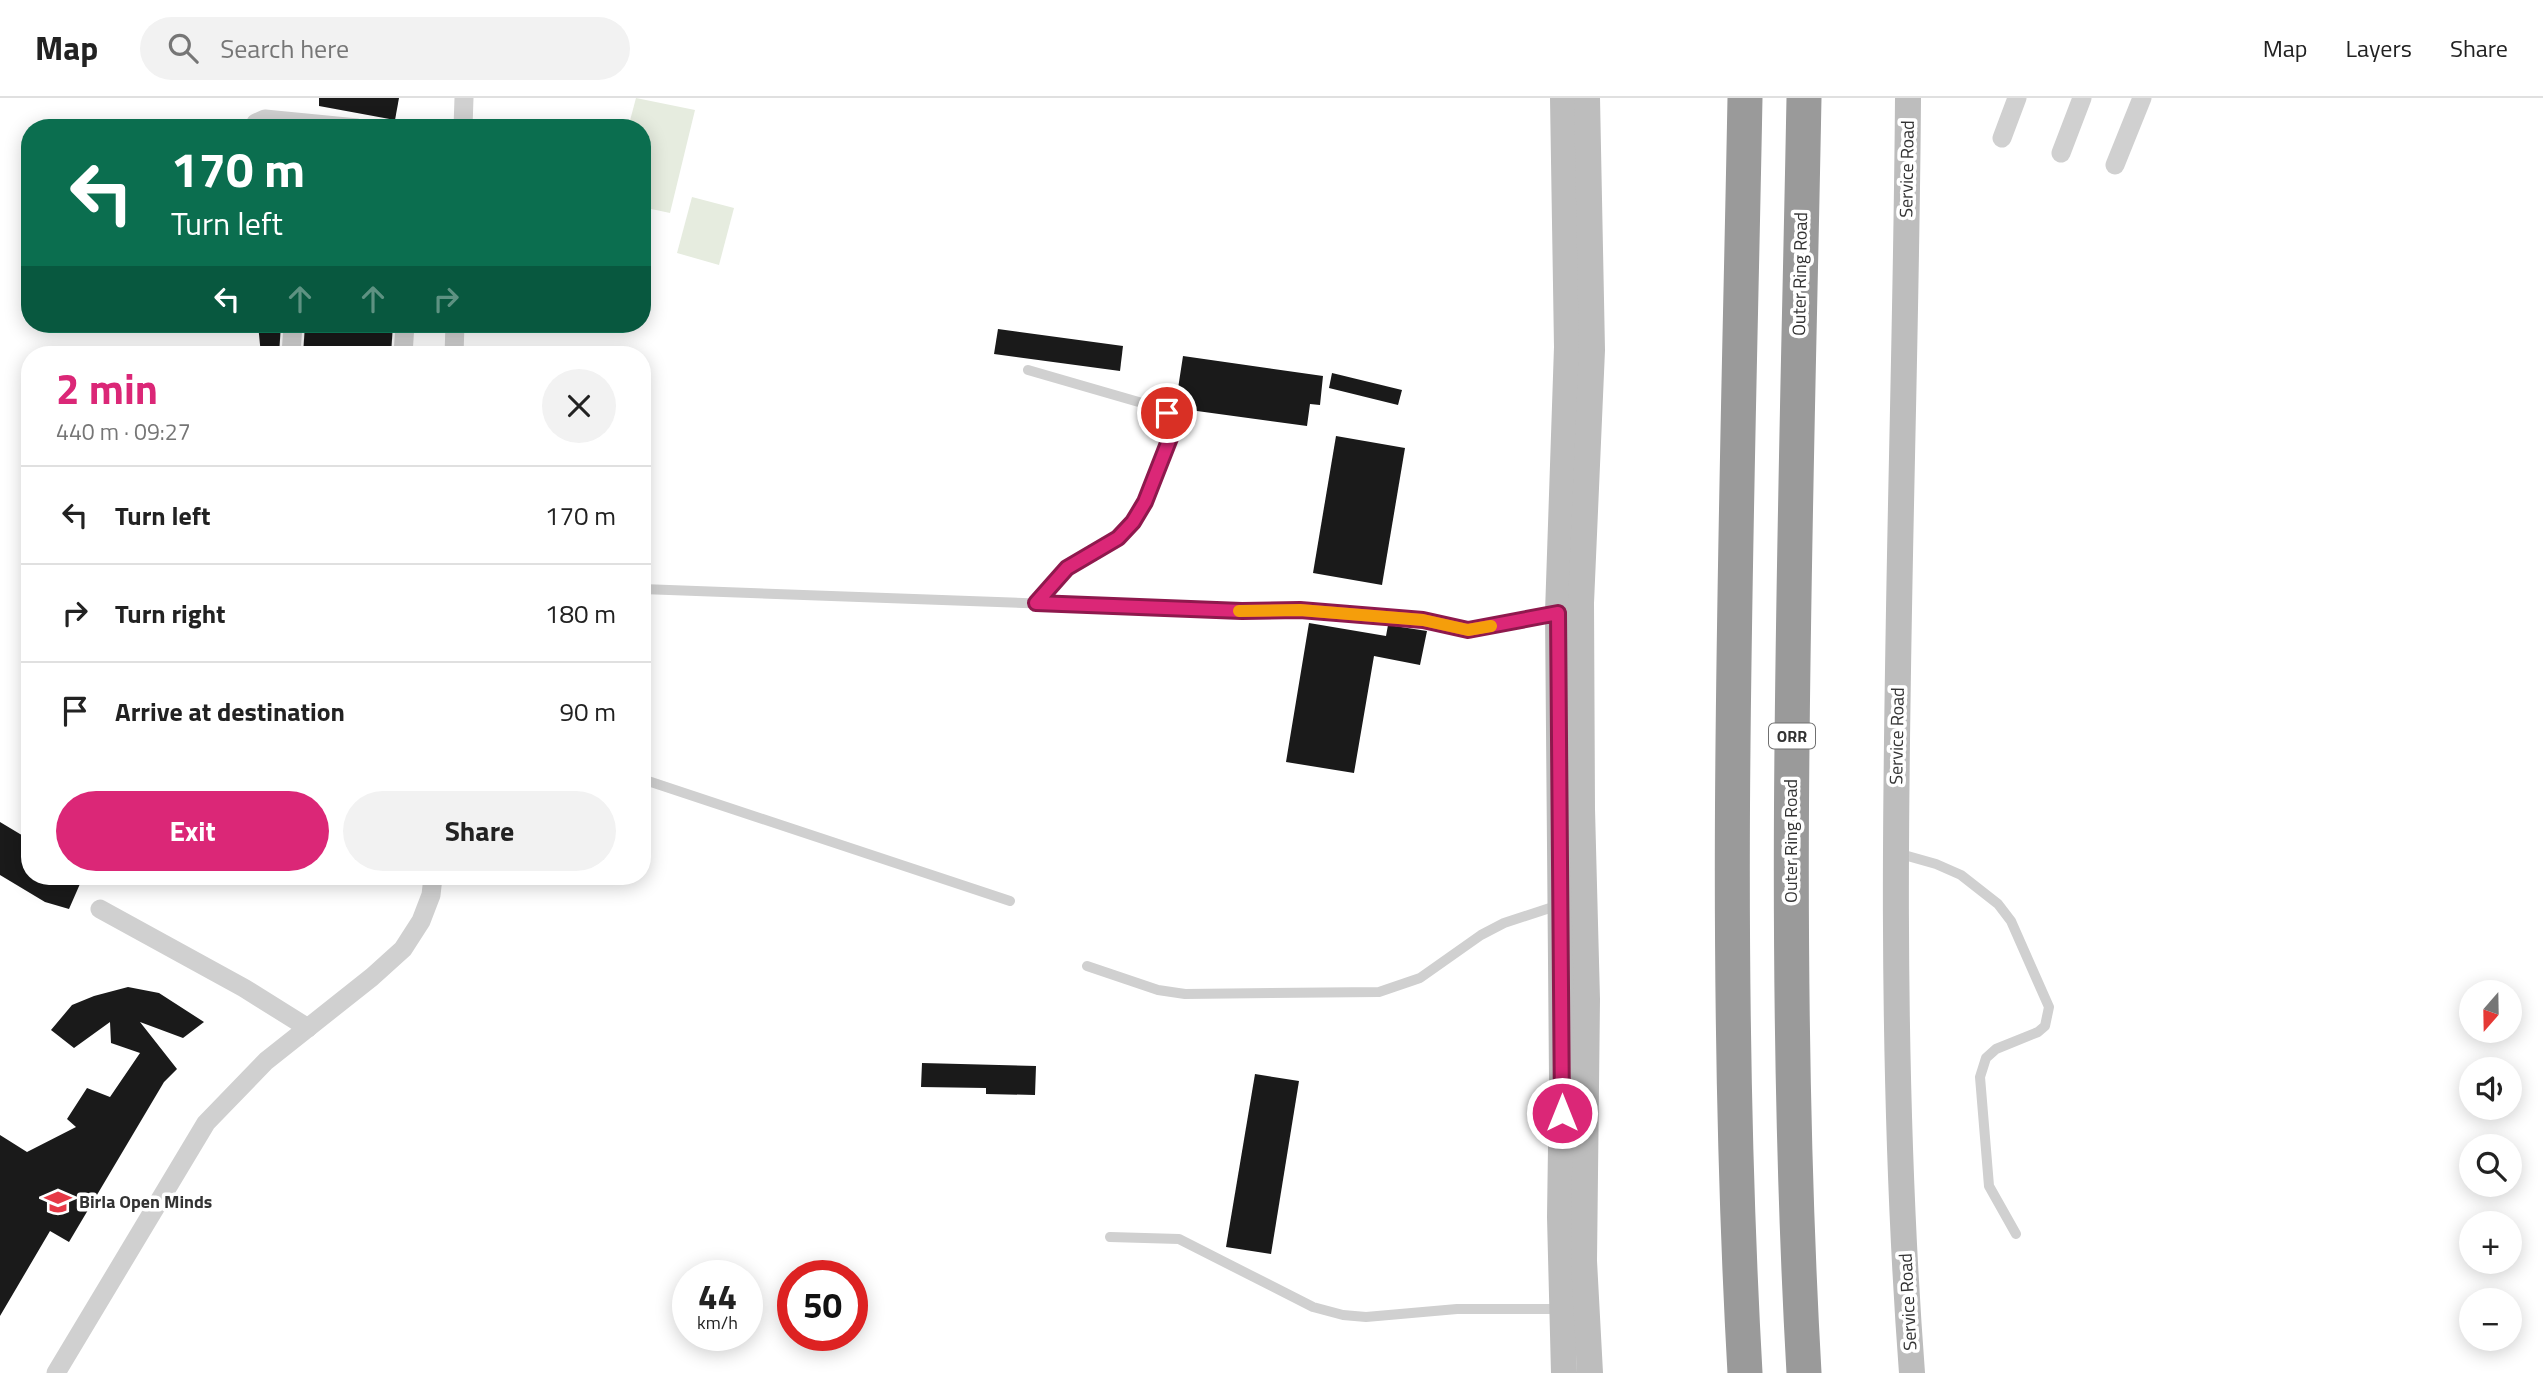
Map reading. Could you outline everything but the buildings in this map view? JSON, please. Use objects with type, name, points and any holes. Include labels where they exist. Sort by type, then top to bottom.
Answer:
[{"type":"highway","points":[[1745,98],[1732,865],[1733,1079],[1745,1373]]},
{"type":"highway","name":"Outer Ring Road","points":[[1804,98],[1790,878],[1794,1129],[1804,1373]]},
{"type":"main road","points":[[1563,98],[1567,347],[1558,613],[1561,1308],[1564,1373]]},
{"type":"main road","points":[[1587,98],[1591,350],[1581,603],[1582,809],[1587,999],[1584,1261],[1590,1373]]},
{"type":"main road","name":"Service Road","points":[[1908,98],[1895,1031],[1912,1373]]},
{"type":"street","points":[[463,119],[464,98]]},
{"type":"street","points":[[2002,138],[2017,98]]},
{"type":"street","points":[[2061,153],[2082,98]]},
{"type":"street","points":[[2115,165],[2142,98]]},
{"type":"street","points":[[56,1373],[206,1123],[266,1061],[403,949],[421,921],[432,885]]},
{"type":"street","points":[[100,909],[244,988],[308,1028]]},
{"type":"lane","points":[[1028,370],[1156,407],[1167,413],[1173,423],[1172,433],[1145,502],[1133,522],[1118,538],[1067,568],[1036,603]]},
{"type":"lane","points":[[651,589],[1242,611],[1300,610],[1423,620],[1468,630],[1558,613]]},
{"type":"lane","points":[[651,782],[1010,901]]},
{"type":"lane","points":[[1896,853],[1936,864],[1961,875],[1998,904],[2011,921],[2049,1007],[2045,1026],[2038,1032],[1996,1049],[1986,1058],[1980,1077],[1989,1186],[2016,1234]]},
{"type":"lane","points":[[1087,965],[1158,990],[1185,994],[1379,992],[1420,978],[1481,935],[1504,923],[1559,905]]},
{"type":"lane","points":[[1111,1237],[1149,1236],[1179,1239],[1313,1307],[1343,1315],[1366,1317],[1457,1309],[1561,1308]]},
{"type":"shaded area","points":[[636,98],[695,110],[670,213],[651,209],[651,119],[630,119]]},
{"type":"shaded area","points":[[692,197],[734,208],[719,265],[677,253]]},
{"type":"slow traffic","points":[[1239,611],[1300,610],[1423,620],[1468,630],[1491,626]]},
{"type":"place","name":"Birla Open Minds","points":[[58,1202]]},
{"type":"route","points":[[1167,413],[1173,423],[1172,433],[1145,502],[1133,522],[1118,538],[1067,568],[1036,603],[1242,611],[1300,610],[1423,620],[1468,630],[1558,613],[1562,1113]]}]
